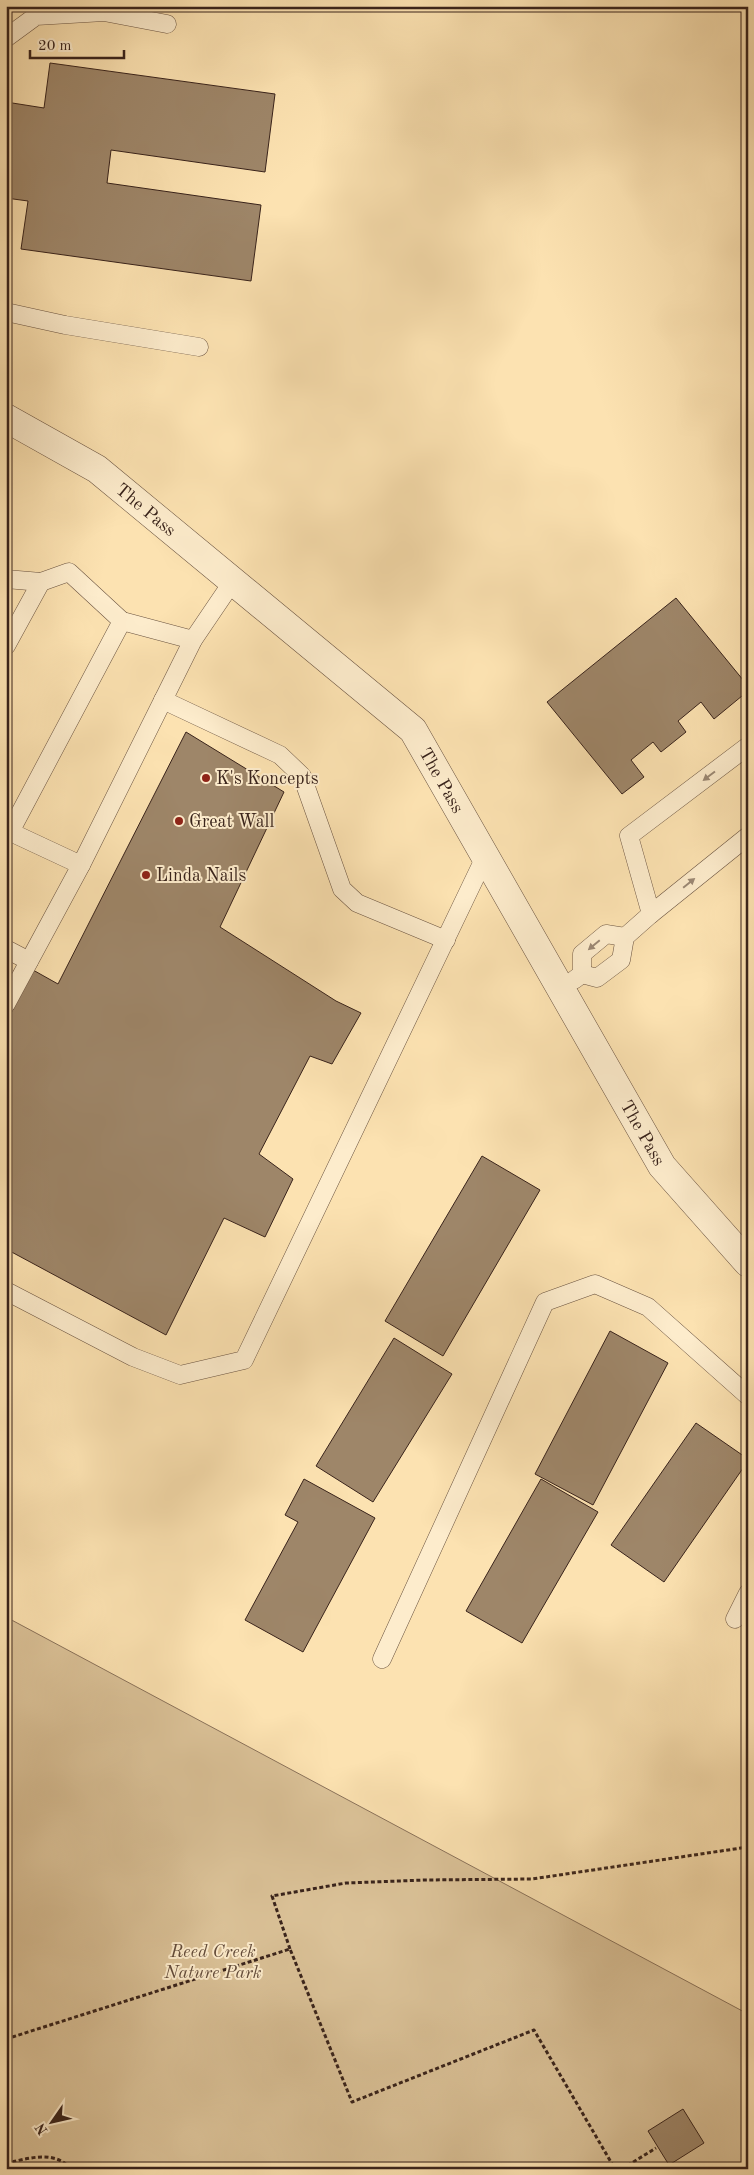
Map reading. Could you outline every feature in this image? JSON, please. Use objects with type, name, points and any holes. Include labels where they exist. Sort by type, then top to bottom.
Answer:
[{"type":"street","name":"The Pass","points":[[6,418],[97,469],[413,730],[485,857],[572,982],[662,1166],[748,1263]]},
{"type":"lane","points":[[6,38],[36,16],[104,12],[168,24]]},
{"type":"lane","points":[[6,312],[199,347]]},
{"type":"lane","points":[[6,579],[41,582],[69,572],[122,621],[193,640]]},
{"type":"lane","points":[[6,646],[41,582]]},
{"type":"lane","points":[[6,1004],[81,865],[193,640],[233,582]]},
{"type":"lane","points":[[81,865],[8,831],[122,621]]},
{"type":"lane","points":[[163,700],[280,755],[302,776],[342,889],[357,904],[446,940]]},
{"type":"lane","points":[[650,914],[630,836],[748,746]]},
{"type":"lane","points":[[624,937],[606,934],[582,954],[572,982],[597,978],[621,960],[624,937],[748,836]]},
{"type":"lane","points":[[6,1291],[133,1357],[180,1376],[244,1360],[485,857]]},
{"type":"lane","points":[[6,949],[30,961]]},
{"type":"lane","points":[[382,1660],[545,1302],[595,1284],[648,1308],[748,1396]]},
{"type":"lane","points":[[735,1619],[748,1593]]},
{"type":"path","points":[[615,2169],[534,2030],[352,2102],[290,1949],[272,1896],[346,1883],[532,1879],[748,1848]]},
{"type":"path","points":[[6,2039],[290,1949]]},
{"type":"path","points":[[622,2169],[656,2148]]},
{"type":"path","points":[[6,2163],[46,2156],[66,2163],[71,2169]]},
{"type":"green space","name":"Reed Creek Nature Park","points":[[6,1617],[748,2014],[748,2169],[6,2169]]},
{"type":"building","points":[[50,63],[275,94],[265,172],[111,150],[107,183],[261,205],[251,281],[21,249],[28,201],[6,198],[6,102],[44,108]]},
{"type":"building","points":[[676,598],[748,686],[748,691],[714,719],[701,702],[678,721],[686,732],[661,752],[653,742],[631,760],[644,777],[622,794],[547,702]]},
{"type":"building","points":[[186,732],[284,792],[220,927],[336,1001],[361,1013],[332,1064],[310,1056],[259,1154],[293,1179],[265,1237],[224,1218],[166,1335],[6,1249],[6,1023],[33,970],[58,984]]},
{"type":"building","points":[[482,1156],[540,1190],[443,1356],[385,1321]]},
{"type":"building","points":[[610,1331],[668,1363],[593,1505],[535,1474]]},
{"type":"building","points":[[394,1338],[452,1374],[373,1502],[316,1466]]},
{"type":"building","points":[[696,1423],[748,1459],[748,1461],[664,1582],[611,1545]]},
{"type":"building","points":[[304,1479],[375,1518],[303,1652],[245,1620],[298,1522],[285,1515]]},
{"type":"building","points":[[541,1479],[598,1512],[522,1643],[466,1611]]},
{"type":"building","points":[[683,2109],[704,2143],[669,2165],[648,2131]]},
{"type":"place","name":"K's Koncepts","points":[[206,778]]},
{"type":"place","name":"Great Wall","points":[[179,821]]},
{"type":"place","name":"Linda Nails","points":[[146,875]]}]
